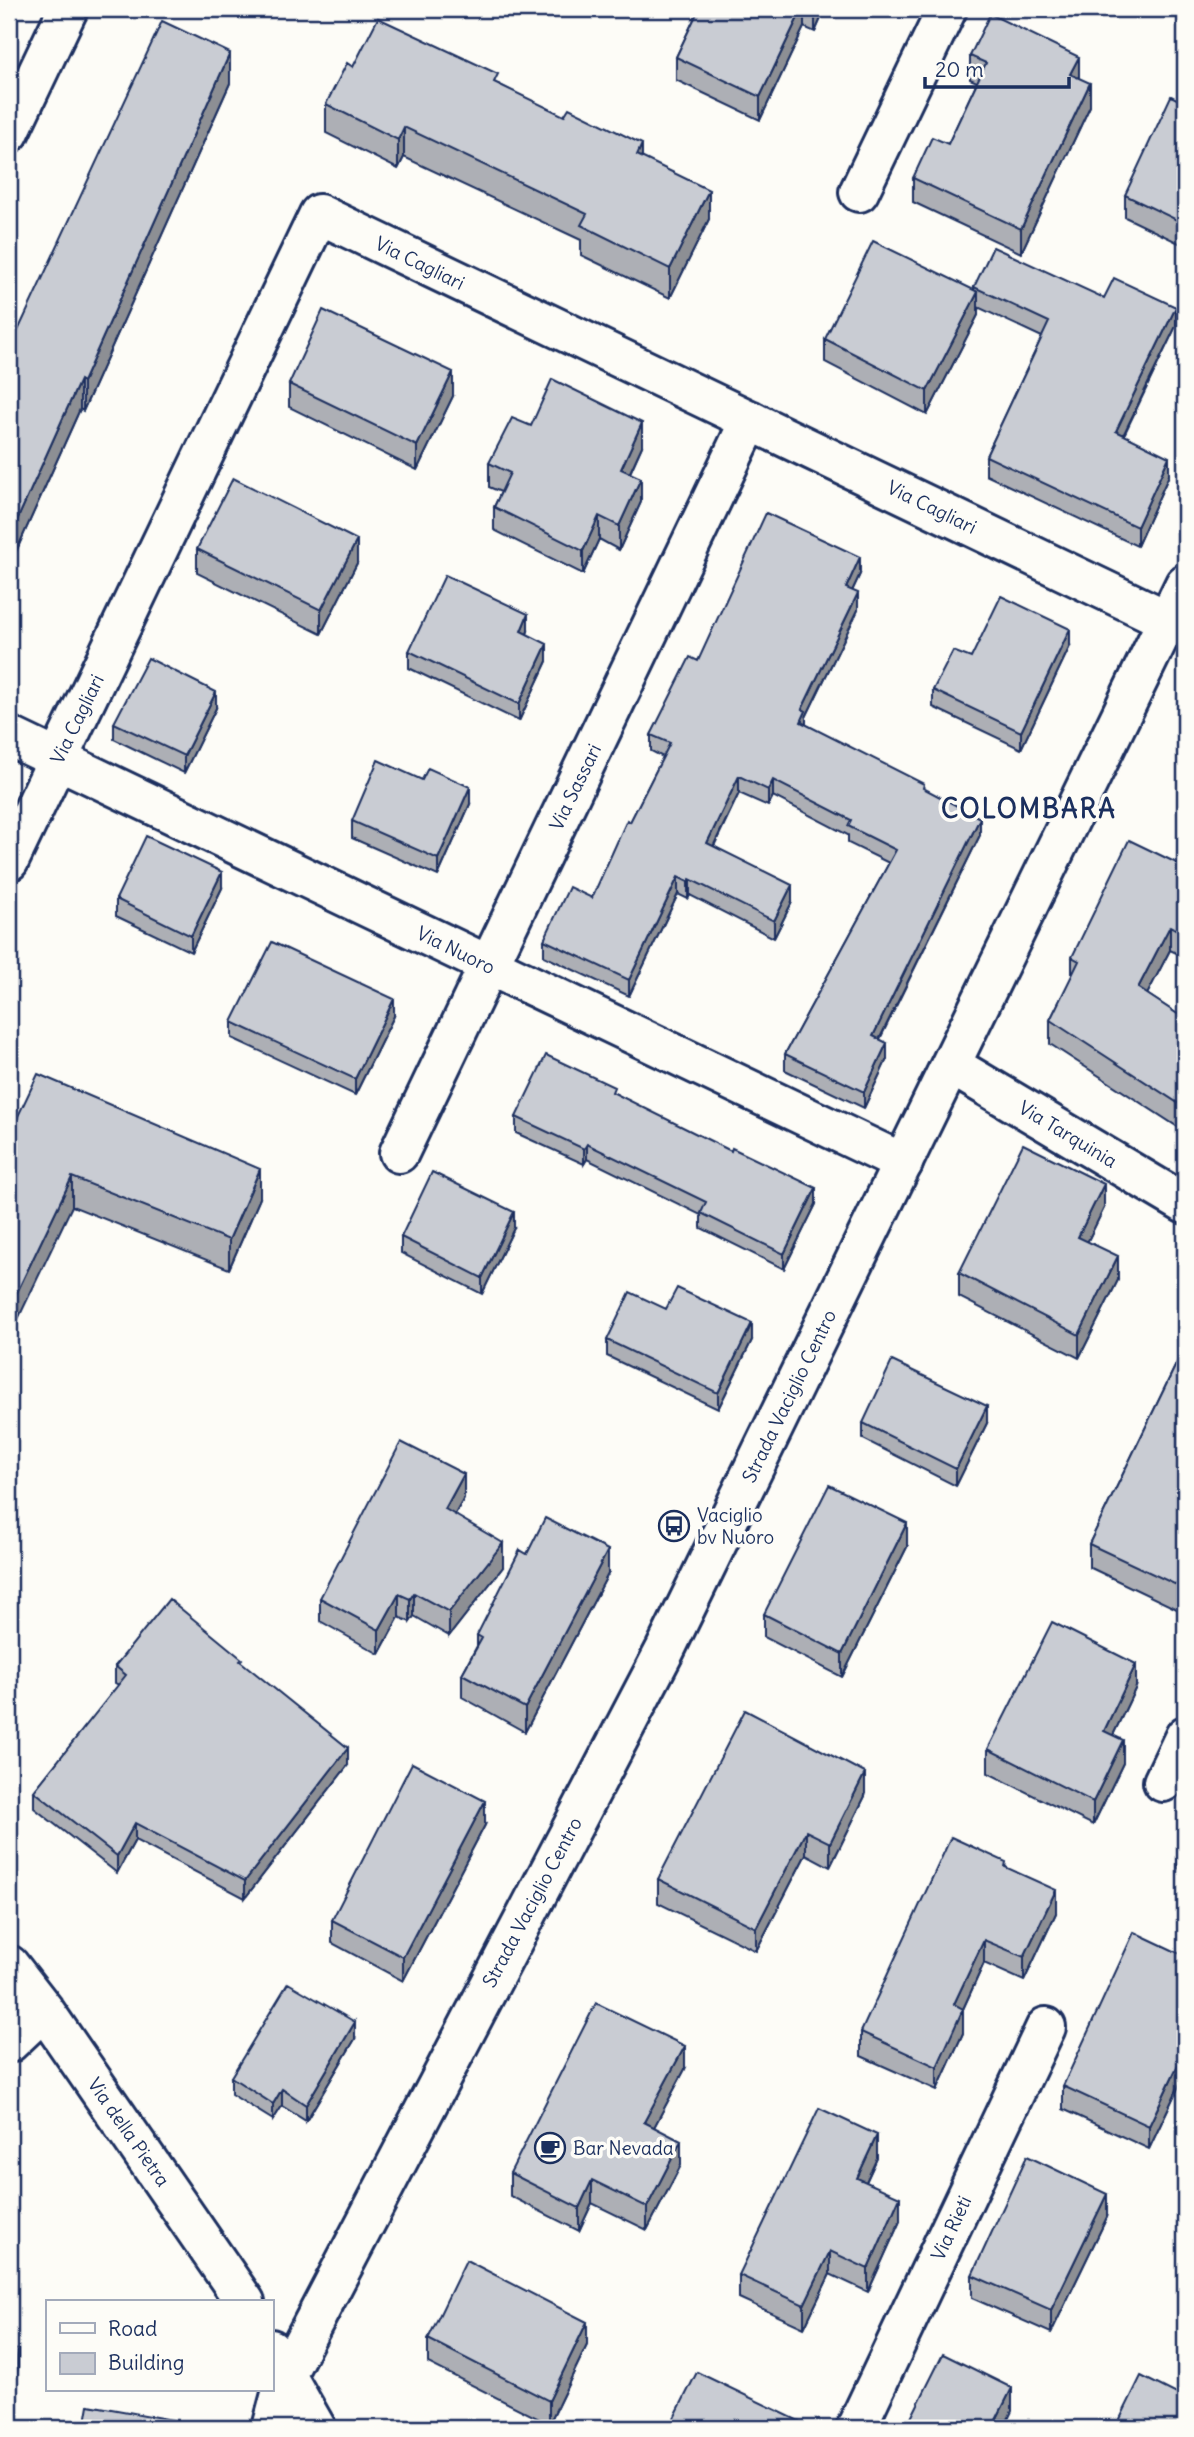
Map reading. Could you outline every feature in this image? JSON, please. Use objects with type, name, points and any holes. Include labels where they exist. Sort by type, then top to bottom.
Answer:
[{"type":"street","points":[[9,133],[68,9]]},
{"type":"street","points":[[859,192],[947,9]]},
{"type":"street","name":"Via Cagliari","points":[[9,861],[318,214],[1169,621]]},
{"type":"street","name":"Via Sassari","points":[[399,1153],[750,420]]},
{"type":"street","name":"Strada Vaciglio Centro","points":[[272,2428],[279,2362],[658,1662],[1185,584]]},
{"type":"street","name":"Via Nuoro","points":[[9,736],[903,1163]]},
{"type":"street","name":"Via Tarquinia","points":[[951,1065],[1185,1204]]},
{"type":"street","points":[[1163,1782],[1185,1736]]},
{"type":"street","name":"Via della Pietra","points":[[9,1965],[44,2010],[244,2300]]},
{"type":"street","points":[[9,2042],[44,2010]]},
{"type":"street","name":"Via Rieti","points":[[856,2428],[1046,2028]]},
{"type":"street","points":[[279,2362],[316,2428]]},
{"type":"building","points":[[699,9],[802,9],[760,97],[676,57]]},
{"type":"building","points":[[990,14],[1079,57],[1070,74],[1090,83],[1021,229],[913,178],[932,137],[948,144],[986,63],[970,56]]},
{"type":"building","points":[[378,18],[498,74],[494,82],[564,116],[569,108],[642,144],[637,155],[709,190],[670,269],[581,225],[587,214],[404,127],[398,140],[326,104],[347,63],[353,67]]},
{"type":"building","points":[[162,21],[230,53],[83,382],[80,380],[9,538],[9,350]]},
{"type":"building","points":[[1171,96],[1185,103],[1185,224],[1125,195]]},
{"type":"building","points":[[873,241],[978,292],[927,391],[825,339]]},
{"type":"building","points":[[993,247],[1104,298],[1114,278],[1176,307],[1116,431],[1169,457],[1137,527],[986,456],[1049,322],[974,287]]},
{"type":"building","points":[[323,310],[453,372],[417,446],[289,384]]},
{"type":"building","points":[[552,379],[642,423],[621,469],[641,478],[619,526],[599,516],[583,551],[494,507],[510,473],[489,463],[512,418],[531,426]]},
{"type":"building","points":[[233,478],[357,540],[321,610],[197,549]]},
{"type":"building","points":[[766,513],[860,557],[846,588],[858,593],[802,709],[806,711],[801,722],[924,784],[923,788],[980,818],[873,1036],[887,1043],[864,1092],[785,1054],[896,850],[848,826],[851,820],[773,780],[768,790],[739,776],[707,843],[792,885],[774,921],[690,879],[688,882],[678,877],[629,980],[544,940],[569,887],[592,898],[627,820],[630,822],[670,743],[651,735],[690,657],[698,661]]},
{"type":"building","points":[[445,575],[528,614],[521,631],[547,644],[519,704],[409,651]]},
{"type":"building","points":[[1001,596],[1070,629],[1021,732],[933,690],[953,651],[971,658]]},
{"type":"building","points":[[148,658],[216,692],[184,756],[114,723]]},
{"type":"building","points":[[378,760],[422,780],[428,768],[470,787],[438,859],[352,821]]},
{"type":"building","points":[[146,836],[222,872],[191,936],[116,899]]},
{"type":"building","points":[[1129,840],[1185,867],[1185,934],[1170,926],[1138,988],[1185,1019],[1185,1099],[1181,1105],[1050,1020],[1079,961],[1072,957]]},
{"type":"building","points":[[272,942],[394,999],[355,1079],[232,1022]]},
{"type":"building","points":[[546,1055],[614,1087],[612,1092],[731,1151],[732,1148],[816,1188],[784,1254],[701,1213],[706,1202],[587,1144],[584,1149],[516,1117]]},
{"type":"building","points":[[38,1074],[260,1169],[229,1240],[72,1177],[9,1309],[9,1135]]},
{"type":"building","points":[[1023,1144],[1104,1184],[1078,1237],[1118,1256],[1079,1335],[959,1273]]},
{"type":"building","points":[[432,1172],[514,1212],[482,1278],[401,1237]]},
{"type":"building","points":[[677,1288],[752,1323],[718,1393],[607,1340],[630,1292],[666,1309]]},
{"type":"building","points":[[1185,1346],[1185,1589],[1089,1544]]},
{"type":"building","points":[[892,1361],[987,1406],[956,1469],[863,1423]]},
{"type":"building","points":[[401,1442],[464,1474],[445,1509],[503,1543],[449,1612],[414,1593],[410,1599],[399,1594],[379,1630],[320,1598]]},
{"type":"building","points":[[829,1485],[907,1523],[842,1654],[764,1614]]},
{"type":"building","points":[[545,1518],[608,1550],[525,1708],[462,1674],[482,1638],[477,1635],[520,1550],[527,1554]]},
{"type":"building","points":[[169,1599],[242,1659],[240,1661],[348,1748],[245,1881],[135,1823],[117,1856],[34,1791],[126,1675],[115,1666]]},
{"type":"building","points":[[1052,1622],[1136,1664],[1104,1731],[1123,1740],[1093,1802],[988,1749]]},
{"type":"building","points":[[745,1710],[865,1773],[830,1843],[806,1831],[756,1928],[658,1879]]},
{"type":"building","points":[[412,1763],[485,1801],[403,1957],[332,1920]]},
{"type":"building","points":[[1185,1831],[1185,1848],[1178,1844]]},
{"type":"building","points":[[951,1837],[1006,1862],[1005,1867],[1056,1890],[1024,1957],[984,1940],[954,2004],[963,2009],[937,2067],[861,2032]]},
{"type":"building","points":[[1134,1932],[1185,1956],[1185,2050],[1149,2126],[1063,2086]]},
{"type":"building","points":[[288,1983],[355,2022],[306,2105],[282,2089],[273,2104],[231,2077]]},
{"type":"building","points":[[596,2003],[685,2046],[644,2122],[681,2141],[647,2207],[592,2180],[579,2208],[510,2173]]},
{"type":"building","points":[[819,2108],[877,2135],[857,2178],[900,2197],[868,2269],[830,2251],[804,2305],[739,2275]]},
{"type":"building","points":[[1027,2156],[1107,2194],[1051,2310],[972,2275]]},
{"type":"building","points":[[466,2260],[587,2322],[549,2401],[428,2339]]},
{"type":"building","points":[[9,2348],[18,2350],[9,2411]]},
{"type":"building","points":[[943,2354],[1012,2388],[992,2428],[906,2428]]},
{"type":"building","points":[[697,2372],[799,2421],[796,2428],[669,2428]]},
{"type":"building","points":[[1141,2376],[1185,2398],[1185,2428],[1131,2428],[1118,2423]]},
{"type":"building","points":[[89,2405],[173,2420],[172,2428],[85,2428]]},
{"type":"place","name":"Vaciglio bv Nuoro","points":[[674,1526]]},
{"type":"place","name":"Bar Nevada","points":[[550,2148]]},
{"type":"district","name":"COLOMBARA","points":[[1029,808]]}]
